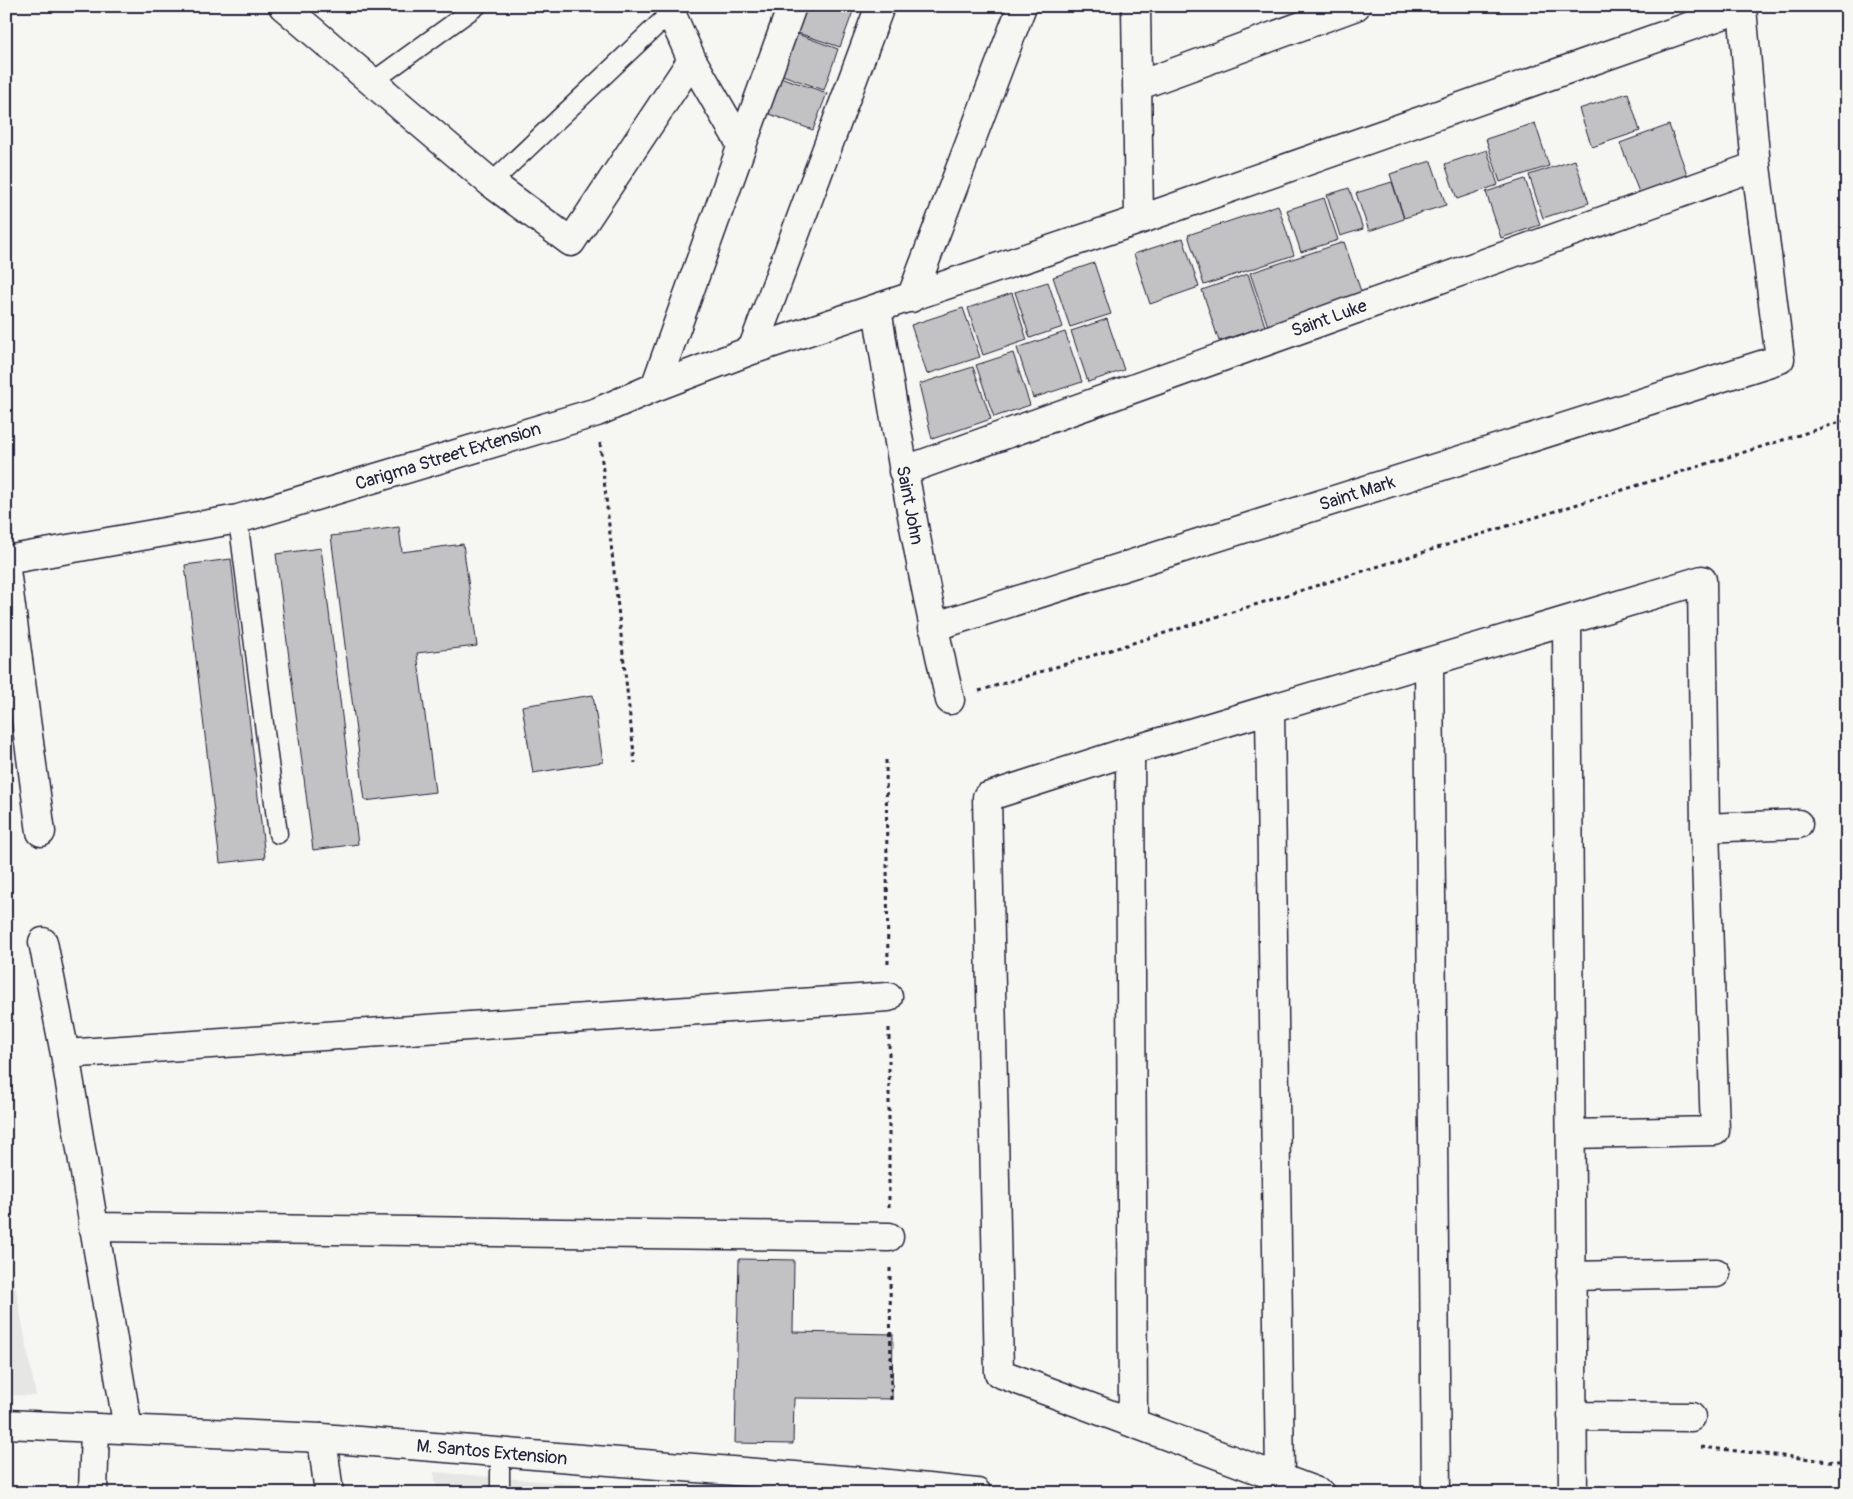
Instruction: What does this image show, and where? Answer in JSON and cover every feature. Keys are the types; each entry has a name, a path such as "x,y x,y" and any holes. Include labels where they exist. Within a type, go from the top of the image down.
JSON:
{"street":[{"path":"283,6 491,183 571,242 692,60"},
{"path":"655,387 792,6"},
{"path":"752,350 880,6"},
{"path":"911,298 1022,6"},
{"path":"1136,6 1139,220"},
{"path":"1137,86 1356,6"},
{"name":"Carigma Street Extension","path":"6,560 238,518 597,412 655,387 752,350 1139,220 1742,8 1756,166"},
{"path":"669,10 692,60 742,146"},
{"name":"Saint Mark","path":"933,627 1780,359 1756,166"},
{"name":"Saint Luke","path":"903,471 1756,166"},
{"name":"Saint John","path":"877,309 903,471 933,627 950,700"},
{"path":"6,570 42,832"},
{"path":"1320,1493 1280,1488 1132,1423 999,1373 987,797 1130,751 1702,580 1705,828 1715,1131 1572,1134"},
{"path":"1568,621 1573,1493"},
{"path":"1429,662 1436,1493"},
{"path":"1270,710 1280,1488"},
{"path":"1130,751 1132,1423"},
{"path":"1705,828 1798,824"},
{"path":"43,942 65,1054 92,1227 128,1429"},
{"path":"65,1054 888,997"},
{"path":"92,1227 889,1237"},
{"path":"1571,1276 1716,1273"},
{"path":"1572,1416 1691,1417"},
{"name":"M. Santos Extension","path":"6,1424 322,1438 869,1487 977,1493"},
{"path":"93,1493 95,1428"},
{"path":"322,1438 329,1493"}],"lane":[{"path":"372,82 478,6"},
{"path":"491,183 669,10"},
{"path":"238,518 278,834"},
{"path":"500,1453 500,1493"}],"path":[{"path":"597,412 636,764"},
{"path":"950,700 1847,420"},
{"path":"886,760 891,1400"},
{"path":"1699,1447 1847,1463"}],"shaded area":[{"path":"6,1237 36,1396 6,1395"},
{"path":"434,1472 679,1493 437,1493"}],"building":[{"path":"801,6 855,6 840,47 792,31"},
{"path":"789,31 838,49 824,90 774,72"},
{"path":"777,76 827,93 813,130 764,112"},
{"path":"1628,93 1640,131 1592,147 1579,109"},
{"path":"1535,123 1549,166 1500,182 1486,139"},
{"path":"1669,125 1690,182 1642,200 1620,143"},
{"path":"1487,150 1498,185 1457,199 1445,164"},
{"path":"1575,160 1589,203 1543,218 1529,175"},
{"path":"1431,161 1446,205 1404,218 1390,174"},
{"path":"1525,179 1540,225 1501,238 1486,192"},
{"path":"1392,182 1404,219 1369,231 1356,193"},
{"path":"1349,188 1363,229 1340,236 1327,195"},
{"path":"1324,198 1338,240 1301,252 1287,210"},
{"path":"1278,205 1294,255 1204,285 1188,235"},
{"path":"1183,238 1199,287 1150,304 1134,254"},
{"path":"1344,242 1365,303 1271,335 1250,273"},
{"path":"1094,263 1111,314 1070,327 1053,277"},
{"path":"1248,274 1265,326 1219,341 1202,290"},
{"path":"1048,282 1063,327 1030,338 1015,292"},
{"path":"1012,293 1027,340 983,355 968,308"},
{"path":"963,308 980,357 927,374 911,325"},
{"path":"1107,319 1124,370 1088,382 1071,331"},
{"path":"1065,332 1082,382 1033,398 1017,348"},
{"path":"1013,353 1030,405 994,417 976,365"},
{"path":"973,367 991,419 932,439 919,384"},
{"path":"399,527 402,552 463,544 477,646 417,653 435,792 365,801 331,536"},
{"path":"321,548 358,844 313,850 276,554"},
{"path":"231,559 265,858 220,863 185,565"},
{"path":"593,695 603,762 533,773 522,706"},
{"path":"739,1259 794,1260 793,1332 893,1334 892,1399 794,1398 793,1444 735,1443"}]}
